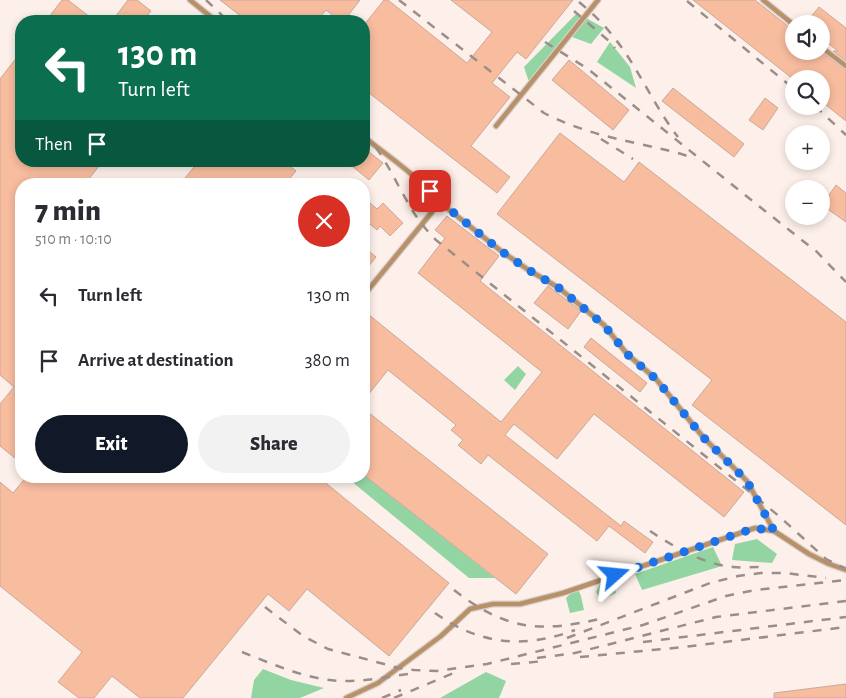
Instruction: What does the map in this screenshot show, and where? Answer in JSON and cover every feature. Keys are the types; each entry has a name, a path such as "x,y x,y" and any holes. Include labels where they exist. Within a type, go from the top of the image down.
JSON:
{"lane":[{"path":"190,0 209,15"},
{"path":"762,0 785,18"},
{"path":"496,126 599,1"},
{"path":"830,54 846,66"},
{"path":"370,142 501,251 559,288 604,325 627,354 656,379 703,437 747,481 774,531"},
{"path":"370,288 432,212 438,200"},
{"path":"346,698 378,683 441,636 470,609 493,604 520,604 562,593 755,528 774,531 809,554 846,570"}],"green space":[{"path":"577,13 604,28 591,44 572,37 530,85 524,67"},
{"path":"610,42 630,67 636,88 597,62"},
{"path":"518,366 526,374 515,390 504,380"},
{"path":"370,480 495,578 469,578 354,483 370,483"},
{"path":"757,539 777,554 772,563 732,560 735,544"},
{"path":"713,547 722,566 642,590 635,574"},
{"path":"603,578 613,580 616,593 601,600 596,592"},
{"path":"577,587 584,610 570,613 566,598"},
{"path":"263,669 291,680 324,688 300,698 251,698 254,680"},
{"path":"486,672 506,681 499,698 440,698"}],"building":[{"path":"62,0 68,0 87,15 51,15"},
{"path":"128,0 137,0 151,11 148,15 117,15"},
{"path":"220,0 360,0 349,15 332,15 326,10 322,15 239,15"},
{"path":"384,0 388,0 467,63 492,32 451,0 573,0 526,59 517,52 492,83 510,97 471,146 510,177 497,193 370,94 370,18"},
{"path":"693,0 755,0 785,24 785,60 830,60 830,58 846,70 846,121 830,108 830,70 785,70 785,73"},
{"path":"819,7 829,15 812,15"},
{"path":"830,16 846,28 846,61 833,51 838,51 830,45"},
{"path":"15,60 15,167 98,167 90,178 15,178 15,458 0,446 0,404 14,387 0,375 0,79"},
{"path":"569,60 629,110 613,130 552,80"},
{"path":"673,88 744,144 734,157 662,101"},
{"path":"765,98 778,108 763,130 749,120"},
{"path":"560,133 624,182 639,162 846,322 846,525 692,405 712,380 497,214"},
{"path":"370,153 383,163 370,179 353,167 370,167"},
{"path":"194,167 291,167 296,171 290,178 185,178"},
{"path":"836,185 846,193 846,222 830,211 830,194"},
{"path":"370,203 377,209 383,203 403,223 390,236 380,226 377,230 370,224"},
{"path":"447,216 499,256 480,281 744,492 724,517 594,414 557,459 514,424 505,435 621,526 624,521 653,542 645,553 609,526 597,541 488,455 481,464 458,445 463,440 451,430 456,425 388,370 370,392 370,316 501,422 542,372 418,273 445,238 435,230"},
{"path":"370,252 376,257 370,264"},
{"path":"548,286 581,311 568,329 534,303"},
{"path":"591,338 647,383 640,392 584,347"},
{"path":"370,414 548,554 516,594 370,480"},
{"path":"0,482 13,493 21,483 326,483 449,583 389,656 307,589 289,611 268,594 183,698 140,698 112,676 94,698 79,698 58,682 82,652 0,586"},
{"path":"846,684 846,698 774,698 774,693"}],"railway":[{"path":"206,0 222,15"},
{"path":"399,0 544,113 588,131 695,159"},
{"path":"687,1 785,82"},
{"path":"579,2 600,21 621,47 678,137"},
{"path":"574,11 615,48"},
{"path":"545,42 588,69 817,252 846,282"},
{"path":"825,115 846,135"},
{"path":"601,139 633,159"},
{"path":"370,141 378,150 416,215 436,240 745,488 826,559 846,569"},
{"path":"650,531 679,549 700,559 733,567 765,567"},
{"path":"567,638 710,583 738,576 761,573 785,573 826,578"},
{"path":"265,607 303,636 328,649 399,668 437,671 487,664 643,625 726,596 755,590 846,580"},
{"path":"454,590 491,614 525,625 542,627 561,626 604,618"},
{"path":"537,658 575,653 716,617 846,601"},
{"path":"435,613 469,632 503,641 538,640 575,630"},
{"path":"643,642 846,617"},
{"path":"580,657 684,647 846,627"},
{"path":"242,652 293,671 333,680 363,680 415,673"},
{"path":"511,664 545,661"},
{"path":"394,698 456,672"},
{"path":"382,698 401,690"}],"route":[{"path":"430,191 438,200 501,251 559,288 604,325 627,354 656,379 703,437 747,481 774,531 755,528 615,575"}]}
